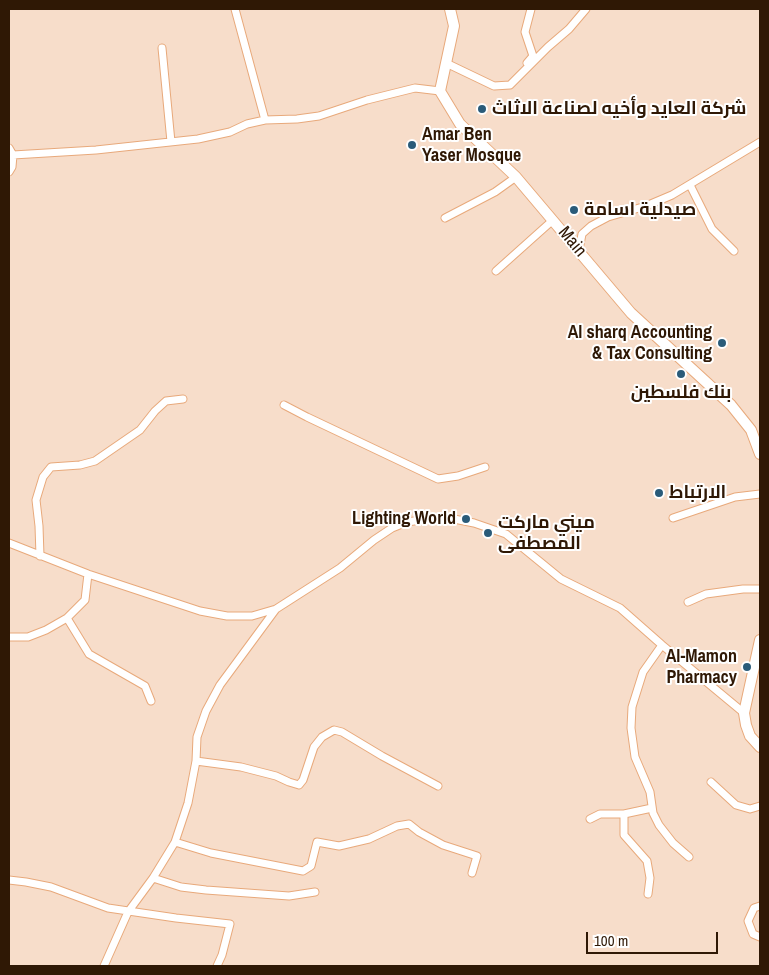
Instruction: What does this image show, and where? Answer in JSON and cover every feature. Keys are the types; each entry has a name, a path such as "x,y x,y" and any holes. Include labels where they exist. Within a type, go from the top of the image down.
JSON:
{"main road":[{"path":"440,91 454,26 450,9"},
{"name":"Main","path":"440,91 460,124 516,177 631,313 731,404 751,430 760,454"},
{"path":"760,640 744,713 750,736 760,747"}],"street":[{"path":"235,9 264,120"},
{"path":"510,86 533,56 525,32 531,9"},
{"path":"446,63 494,86 510,86 548,47 570,30 586,9"},
{"path":"162,48 171,142"},
{"path":"9,172 12,168 11,151 96,150 214,136 264,120 297,120 318,116 361,102 415,88 440,91"},
{"path":"579,250 582,234 601,220 659,201 690,185 760,142"},
{"path":"445,218 495,192 516,177"},
{"path":"690,185 712,229 734,251"},
{"path":"496,271 553,220"},
{"path":"40,556 36,500 43,477 51,467 95,461 140,430 155,411 166,401 183,399"},
{"path":"284,405 307,418 438,478 458,476 485,467"},
{"path":"673,518 735,497 760,494"},
{"path":"9,542 88,574 200,611 252,616 276,609 340,568 392,528 414,521 454,520 474,523 506,534 561,579 620,608 744,713"},
{"path":"9,637 28,637 46,630 67,618 85,600 88,574"},
{"path":"688,602 706,594 743,589 760,589"},
{"path":"104,966 128,912 153,878 175,842 188,804 196,761 197,737 206,711 220,685 276,609"},
{"path":"67,618 89,654 145,686 151,701"},
{"path":"662,645 643,672 632,707 631,728 635,757 650,792 652,808 658,825 673,843 689,857"},
{"path":"196,761 241,767 276,776 299,785 303,780 314,747 322,737 334,730 342,732 438,786"},
{"path":"711,782 736,805 750,809 760,806"},
{"path":"590,819 600,814 624,814 652,808"},
{"path":"624,814 624,835 647,861 650,878 648,894"},
{"path":"175,842 211,853 303,871 311,866 317,842 339,846 369,839 397,826 410,824 418,832 443,845 477,856 472,873"},
{"path":"153,878 181,888 289,896 315,892"},
{"path":"9,880 38,884 63,891 95,904 128,912 230,924 222,956 217,966"},
{"path":"760,906 754,908 748,921 753,934 760,937"}],"place":[{"name":"شركة العايد وأخيه لصناعة الاثاث","path":"482,109"},
{"name":"Amar Ben Yaser Mosque","path":"412,145"},
{"name":"صيدلية اسامة","path":"574,210"},
{"name":"Al sharq Accounting & Tax Consulting","path":"722,343"},
{"name":"بنك فلسطين","path":"681,374"},
{"name":"الارتباط","path":"659,493"},
{"name":"Lighting World","path":"466,519"},
{"name":"ميني ماركت المصطفى","path":"488,533"},
{"name":"Al-Mamon Pharmacy","path":"747,667"}]}
